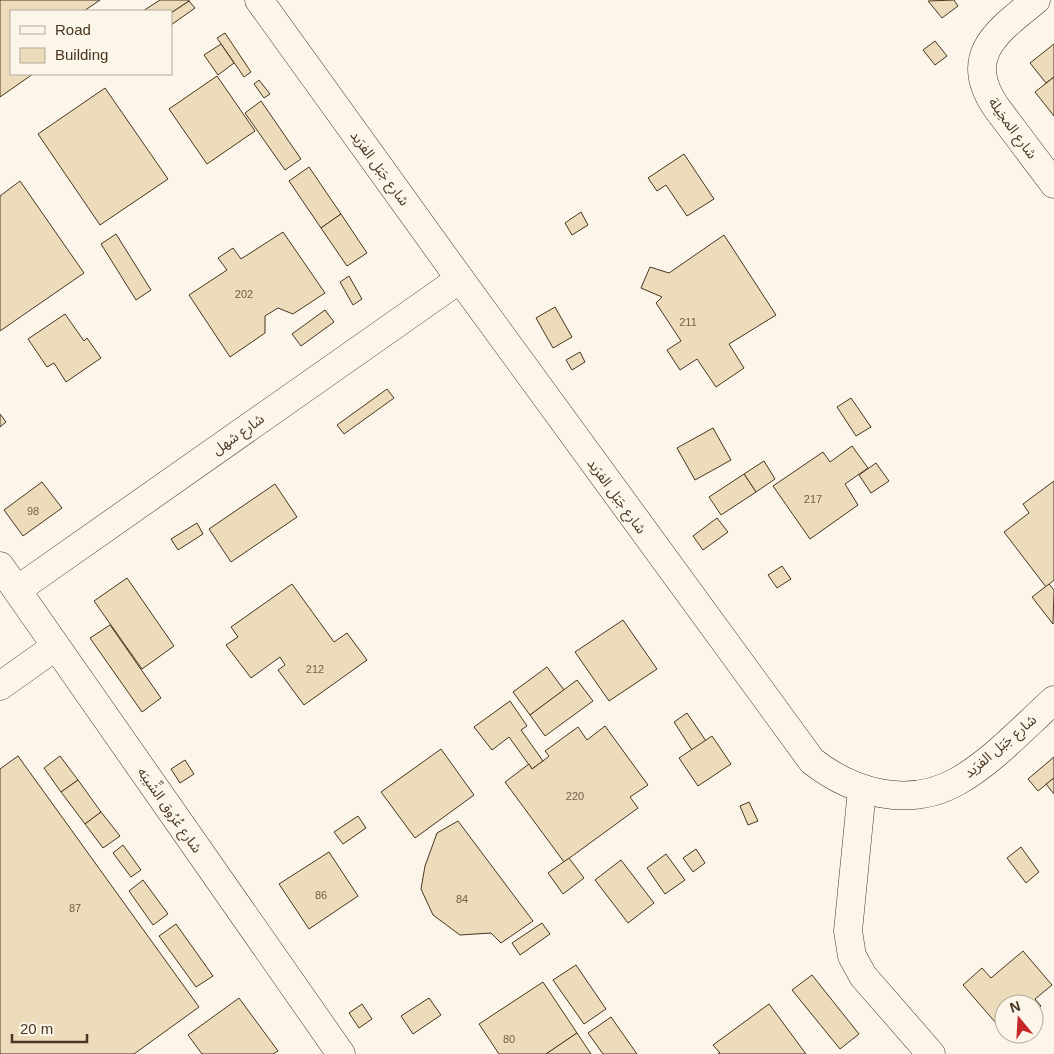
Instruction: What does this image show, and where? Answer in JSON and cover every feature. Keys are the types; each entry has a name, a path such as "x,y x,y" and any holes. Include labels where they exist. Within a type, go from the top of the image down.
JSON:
{"street":[{"name":"شارع جَبَل الفرَيد","path":"260,0 460,279 812,761 832,776 862,790 890,795 927,792 957,782 988,759 1054,700"},
{"name":"شارع المخِيلة","path":"1036,0 992,37 983,58 982,80 988,94 1054,184"},
{"name":"شارع شهل","path":"17,590 460,279"},
{"name":"شارع عُرُوق الشِّيبَه","path":"0,566 341,1054"},
{"path":"0,686 55,647"},
{"path":"862,790 848,932 852,956 863,976 931,1054"}],"building":[{"path":"0,0 100,0 85,10 10,10 10,75 32,75 0,97"},
{"path":"160,0 189,0 172,12 172,10 145,10"},
{"path":"954,0 958,6 942,18 928,1"},
{"path":"189,1 195,8 172,24 172,12"},
{"path":"225,33 251,72 244,77 217,38"},
{"path":"935,41 947,56 935,65 923,50"},
{"path":"221,44 234,63 218,75 204,55"},
{"path":"1054,44 1054,77 1046,83 1030,63"},
{"path":"217,76 255,131 207,164 169,109"},
{"path":"1054,77 1054,116 1035,92"},
{"path":"259,80 270,94 264,98 254,84"},
{"path":"105,88 168,179 100,225 38,134"},
{"path":"261,101 301,159 285,170 245,113"},
{"path":"684,154 714,199 687,216 666,185 657,191 648,178"},
{"path":"309,167 341,214 321,228 289,181"},
{"path":"20,181 84,273 0,331 0,196"},
{"path":"581,212 588,225 572,235 565,223"},
{"path":"341,214 367,253 347,266 321,228"},
{"path":"283,232 325,293 293,314 278,308 265,316 265,333 230,357 189,295 227,270 218,258 233,248 241,259"},
{"path":"116,234 151,290 136,300 101,244"},
{"path":"724,235 776,315 729,344 744,368 716,387 697,359 680,370 667,350 681,341 656,303 662,297 641,288 650,267 669,273"},
{"path":"349,276 362,299 353,305 340,282"},
{"path":"555,307 572,337 553,348 536,318"},
{"path":"325,310 334,322 301,346 292,334"},
{"path":"65,314 84,341 87,338 101,358 66,382 54,363 47,367 28,339"},
{"path":"580,352 585,362 572,370 566,360"},
{"path":"387,389 394,398 344,434 337,425"},
{"path":"851,398 871,427 856,436 837,407"},
{"path":"0,414 6,422 0,427"},
{"path":"713,428 731,460 695,480 677,448"},
{"path":"852,446 868,468 845,484 858,505 810,539 773,486 823,452 830,462"},
{"path":"764,461 775,479 756,492 744,474"},
{"path":"876,463 889,481 871,493 859,475"},
{"path":"744,474 756,492 721,515 709,497"},
{"path":"1054,481 1054,580 1046,587 1004,532 1029,513 1023,504"},
{"path":"42,482 62,508 23,536 4,510"},
{"path":"275,484 297,517 231,562 209,529"},
{"path":"717,518 728,532 703,550 693,536"},
{"path":"197,523 203,534 178,550 171,539"},
{"path":"782,566 791,579 777,588 768,575"},
{"path":"127,578 174,646 142,669 94,601"},
{"path":"292,584 334,642 347,633 367,660 304,705 278,670 285,665 280,657 251,678 226,645 238,637 231,627"},
{"path":"1049,584 1054,590 1053,624 1032,597"},
{"path":"623,620 657,669 609,701 575,652"},
{"path":"110,625 161,698 142,712 90,638"},
{"path":"547,667 564,690 530,715 513,692"},
{"path":"577,680 593,701 545,736 530,715"},
{"path":"510,701 527,726 521,730 543,761 532,769 509,737 492,750 474,727"},
{"path":"687,713 706,741 692,750 674,722"},
{"path":"605,726 648,785 630,797 638,808 564,862 505,782 529,764 532,769 543,761 549,756 545,751 578,727 587,740"},
{"path":"712,736 731,764 698,786 679,758"},
{"path":"441,749 474,795 415,838 381,792"},
{"path":"18,756 199,1007 134,1054 0,1054 0,769"},
{"path":"60,756 78,780 61,792 44,768"},
{"path":"1054,757 1054,778 1038,791 1028,779"},
{"path":"185,760 194,774 180,783 171,769"},
{"path":"1054,778 1054,794 1046,784"},
{"path":"78,780 101,812 85,824 61,792"},
{"path":"749,802 758,821 748,825 740,806"},
{"path":"101,812 120,836 103,848 85,824"},
{"path":"358,816 366,828 343,844 334,832"},
{"path":"458,821 533,921 501,943 491,933 460,935 433,915 421,889 425,866 437,833"},
{"path":"123,845 141,870 131,877 113,853"},
{"path":"1021,847 1039,872 1026,883 1007,858"},
{"path":"696,849 705,863 693,872 683,858"},
{"path":"329,852 358,896 309,929 279,884"},
{"path":"666,854 685,880 665,894 647,868"},
{"path":"569,858 584,878 563,894 548,873"},
{"path":"621,860 654,903 628,923 595,880"},
{"path":"143,880 168,914 153,925 129,891"},
{"path":"542,923 550,934 520,955 512,943"},
{"path":"176,924 213,976 196,987 159,936"},
{"path":"1023,951 1052,985 1041,994 994,994 994,1021 963,985 982,968 991,978"},
{"path":"576,965 606,1009 584,1024 553,980"},
{"path":"812,975 859,1034 840,1049 792,990"},
{"path":"543,982 577,1033 546,1054 499,1054 479,1024"},
{"path":"239,998 278,1051 273,1054 202,1054 188,1035"},
{"path":"429,998 441,1015 413,1034 401,1016"},
{"path":"362,1004 372,1019 359,1028 349,1013"},
{"path":"769,1004 806,1054 718,1054 720,1053 713,1045"},
{"path":"611,1017 637,1054 603,1054 588,1033"},
{"path":"577,1033 591,1054 546,1054"}]}
